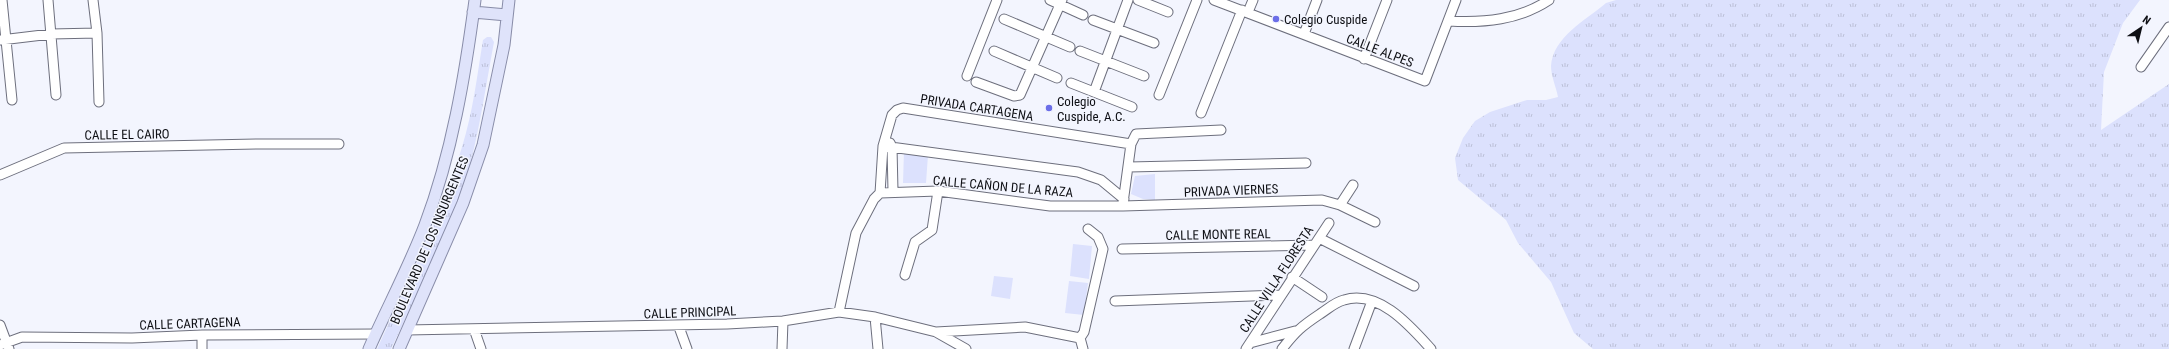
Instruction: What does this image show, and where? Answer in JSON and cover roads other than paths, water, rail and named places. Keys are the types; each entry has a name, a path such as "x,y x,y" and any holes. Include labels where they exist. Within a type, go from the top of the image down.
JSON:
{"main road":[{"name":"BOULEVARD DE LOS INSURGENTES","path":"369,349 425,225 440,177 457,113 475,0"},
{"name":"BOULEVARD DE LOS INSURGENTES","path":"399,349 463,203 483,145 494,99 509,0"},
{"path":"473,12 507,16"}],"street":[{"path":"2,0 3,39 12,100"},
{"path":"48,0 56,95"},
{"path":"93,0 97,33 99,102"},
{"path":"967,76 997,0"},
{"path":"1050,0 1061,2 1083,15"},
{"path":"1094,92 1128,0"},
{"path":"1138,0 1168,12"},
{"path":"1159,95 1197,0"},
{"name":"CALLE ALPES","path":"1214,0 1304,34 1364,59 1425,81 1449,21"},
{"path":"1201,113 1245,11 1253,0"},
{"path":"1304,34 1317,0"},
{"path":"1364,59 1387,0"},
{"path":"1456,0 1449,21 1483,23 1516,16 1549,0"},
{"path":"976,82 1014,96 1020,95 1061,2"},
{"path":"1004,19 1070,47"},
{"path":"1093,20 1154,43"},
{"path":"2141,67 2169,27"},
{"path":"3,39 51,34 97,33"},
{"path":"994,51 1057,78"},
{"path":"1080,51 1144,76"},
{"path":"1071,83 1132,107"},
{"name":"PRIVADA CARTAGENA","path":"893,191 887,137 892,115 897,110 903,108 1131,144"},
{"path":"1123,203 1131,144 1136,134 1221,130"},
{"name":"CALLE EL CAIRO","path":"0,175 64,148 339,144"},
{"path":"839,312 856,233 880,192 887,147 1078,172 1101,180 1123,203"},
{"path":"1129,167 1306,163"},
{"path":"1340,205 1353,185"},
{"path":"905,274 915,242 932,230 938,191"},
{"name":"CALLE CAÑON DE LA RAZA","path":"880,192 938,191 1050,206 1123,203"},
{"name":"PRIVADA VIERNES","path":"1123,203 1322,200 1340,205 1375,222"},
{"name":"CALLE VILLA FLORESTA","path":"1248,346 1280,295 1329,223"},
{"path":"1083,349 1080,338 1084,332 1103,249 1098,237 1088,229"},
{"path":"1316,241 1414,286"},
{"name":"CALLE MONTE REAL","path":"1122,249 1316,241"},
{"path":"1292,277 1322,297"},
{"path":"1115,301 1280,295"},
{"path":"1248,346 1295,331 1337,303 1345,299 1358,298 1372,301 1404,321 1431,349"},
{"path":"1354,349 1372,301"},
{"name":"CALLE PRINCIPAL","path":"407,330 679,326 783,321 839,312 875,317 936,332 966,349"},
{"path":"875,317 878,349"},
{"path":"782,349 783,321"},
{"path":"0,325 5,346"},
{"path":"679,326 687,349"},
{"path":"936,332 1025,327 1080,338"},
{"path":"474,329 481,349"},
{"path":"1282,349 1295,331"},
{"name":"CALLE CARTAGENA","path":"5,346 22,337 132,338 202,335 376,334"},
{"path":"202,335 202,349"}],"place":[{"name":"Colegio Cuspide","path":"1276,19"},
{"name":"Colegio Cuspide, A.C.","path":"1049,108"}]}
